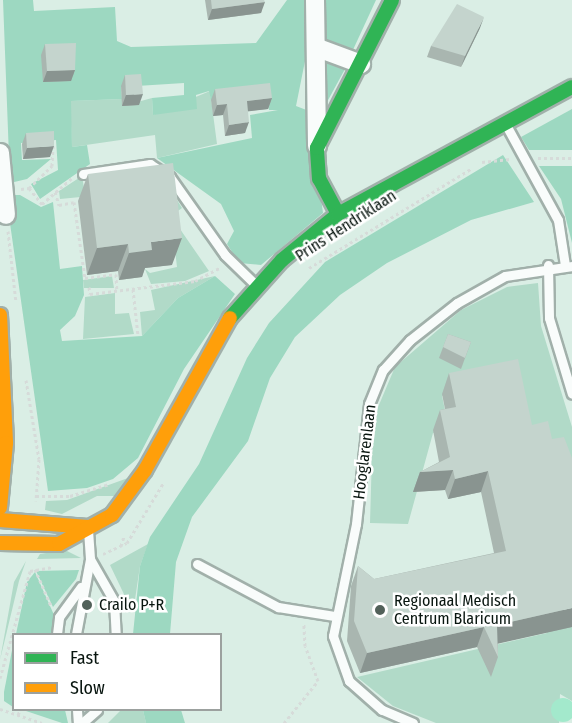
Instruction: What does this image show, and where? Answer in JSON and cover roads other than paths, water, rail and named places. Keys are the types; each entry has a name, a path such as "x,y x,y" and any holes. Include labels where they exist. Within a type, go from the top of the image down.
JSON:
{"main road":[{"path":"338,214 319,179 317,148 392,0"},
{"name":"Prins Hendriklaan","path":"0,543 58,544 112,515 132,491 191,379 256,285 338,214 506,125 572,87"},
{"path":"0,315 6,443 0,508"},
{"path":"0,520 88,528"}],"street":[{"path":"315,0 318,48 317,148"},
{"path":"318,48 361,64"},
{"path":"0,153 6,215"}],"lane":[{"path":"506,125 513,143 558,220 568,265 548,266 549,318 572,394"},
{"path":"83,174 150,164 170,177 229,260 256,285"},
{"path":"117,169 119,180"},
{"name":"Hooglarenlaan","path":"413,723 382,710 349,681 333,636 334,616 357,524 369,404 383,370 410,340 457,303 505,276 548,266"},
{"path":"75,633 81,587 90,559 88,528"},
{"path":"90,559 114,601 116,633"},
{"path":"197,564 235,588 278,607 334,616"},
{"path":"57,633 59,617 81,587"},
{"path":"80,723 96,711"}],"place":[{"name":"Crailo P+R","path":"87,605"},
{"name":"Regionaal Medisch Centrum Blaricum","path":"380,610"}]}
